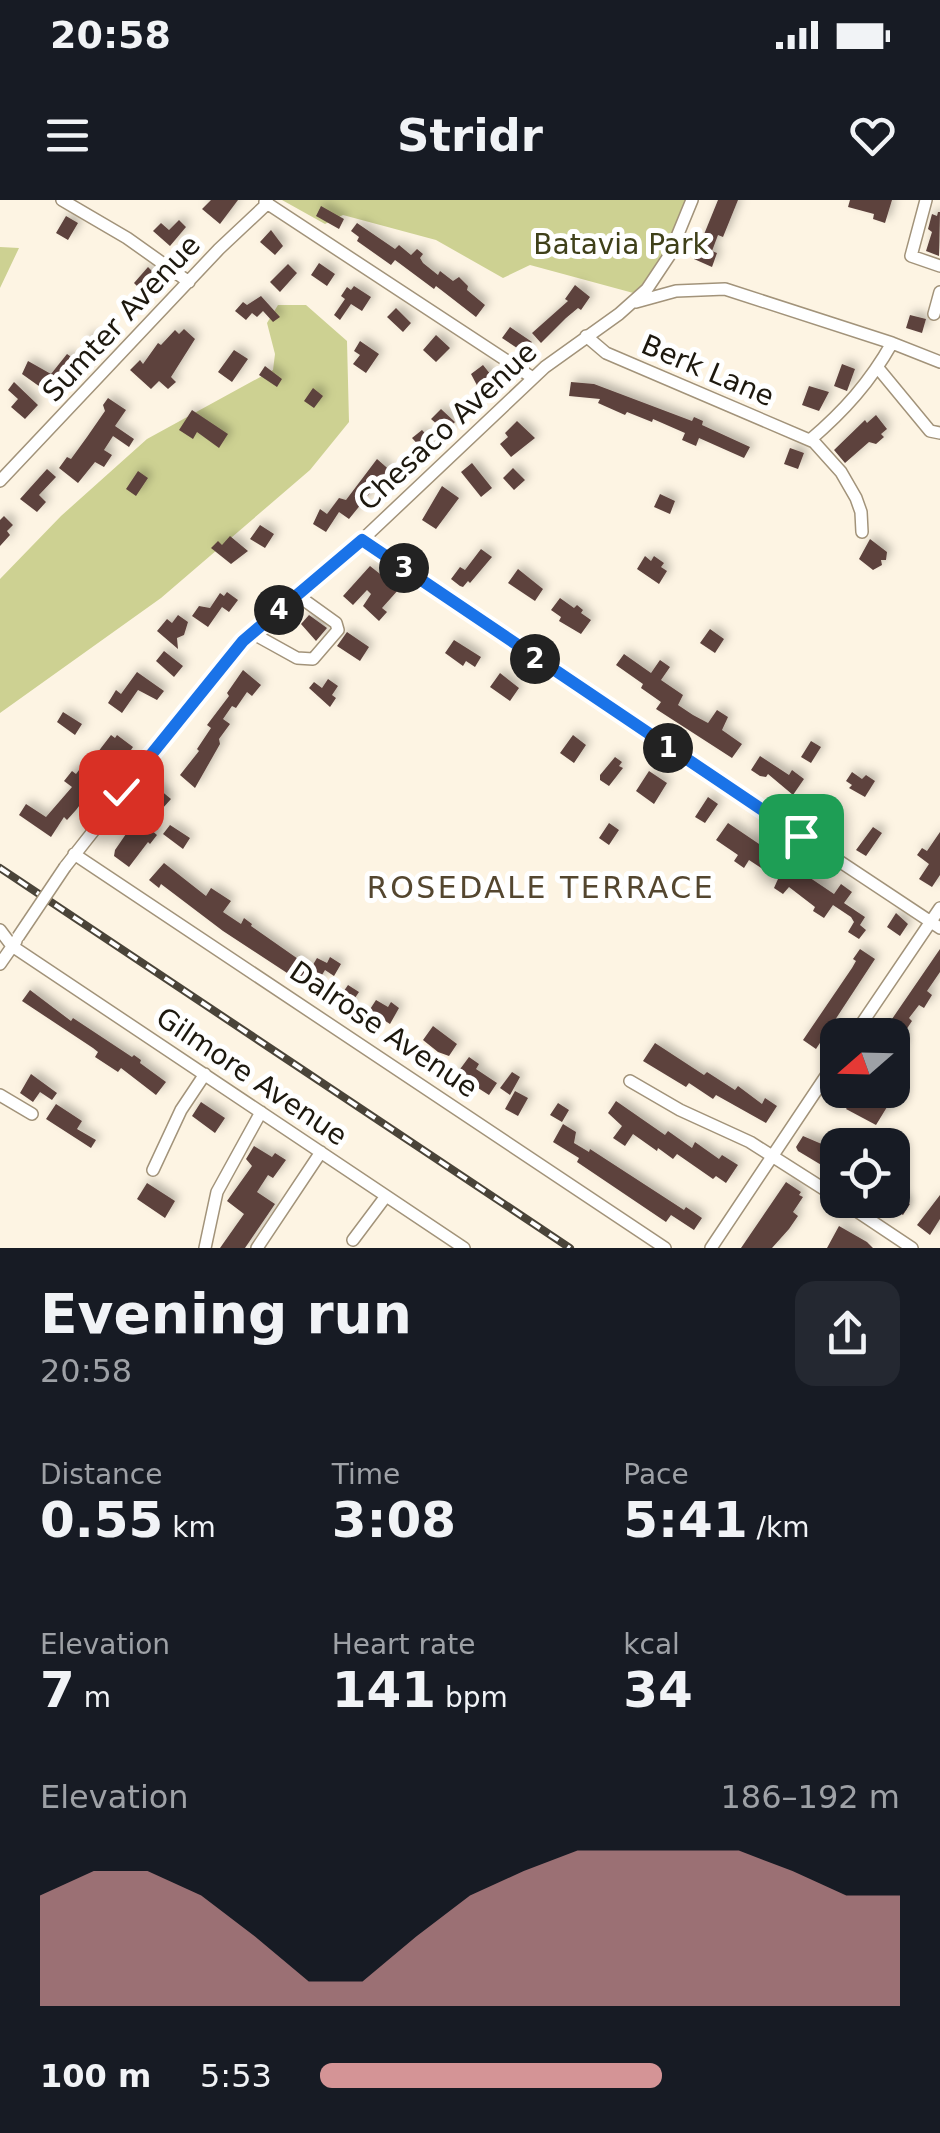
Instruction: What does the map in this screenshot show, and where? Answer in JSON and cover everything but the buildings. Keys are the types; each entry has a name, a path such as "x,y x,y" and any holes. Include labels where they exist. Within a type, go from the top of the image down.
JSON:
{"street":[{"path":"62,200 126,238 188,282"},
{"name":"Chesaco Avenue","path":"0,964 65,866 213,675 252,633 362,540 533,378 632,304 663,268 692,200"},
{"path":"926,200 911,256 940,266"},
{"name":"Sumter Avenue","path":"0,481 265,202 533,378"},
{"path":"632,304 676,291 725,289 940,362"},
{"path":"934,314 940,292"},
{"name":"Berk Lane","path":"586,336 621,360 812,441"},
{"path":"862,532 856,498 841,472 812,441 844,411 892,343"},
{"path":"878,368 930,431 940,433"},
{"path":"362,540 935,925"},
{"path":"252,633 298,658 313,658 338,630 336,624 297,595"},
{"name":"Dalrose Avenue","path":"74,854 665,1248"},
{"path":"867,1018 935,925 940,908"},
{"name":"Gilmore Avenue","path":"0,930 260,1112 464,1248"},
{"path":"153,1170 181,1110 205,1074"},
{"path":"630,1081 772,1155 820,1187"},
{"path":"711,1248 820,1084"},
{"path":"0,1095 32,1114"},
{"path":"205,1248 217,1192 260,1112"},
{"path":"258,1248 321,1152"},
{"path":"353,1240 386,1196"},
{"path":"867,1218 912,1248"}],"green space":[{"name":"Batavia Park","path":"282,200 686,200 666,254 637,294 530,265 503,278 436,240 343,215 325,224"},
{"path":"0,247 19,248 0,288"},
{"path":"278,305 306,305 347,341 349,422 310,470 161,598 0,713 0,579 61,516 147,439 273,370 275,354 267,323"}],"railway":[{"path":"0,868 570,1248"}],"district":[{"name":"ROSEDALE TERRACE","path":"541,888"}],"route":[{"path":"121,792 243,641 362,540 801,836"}]}
